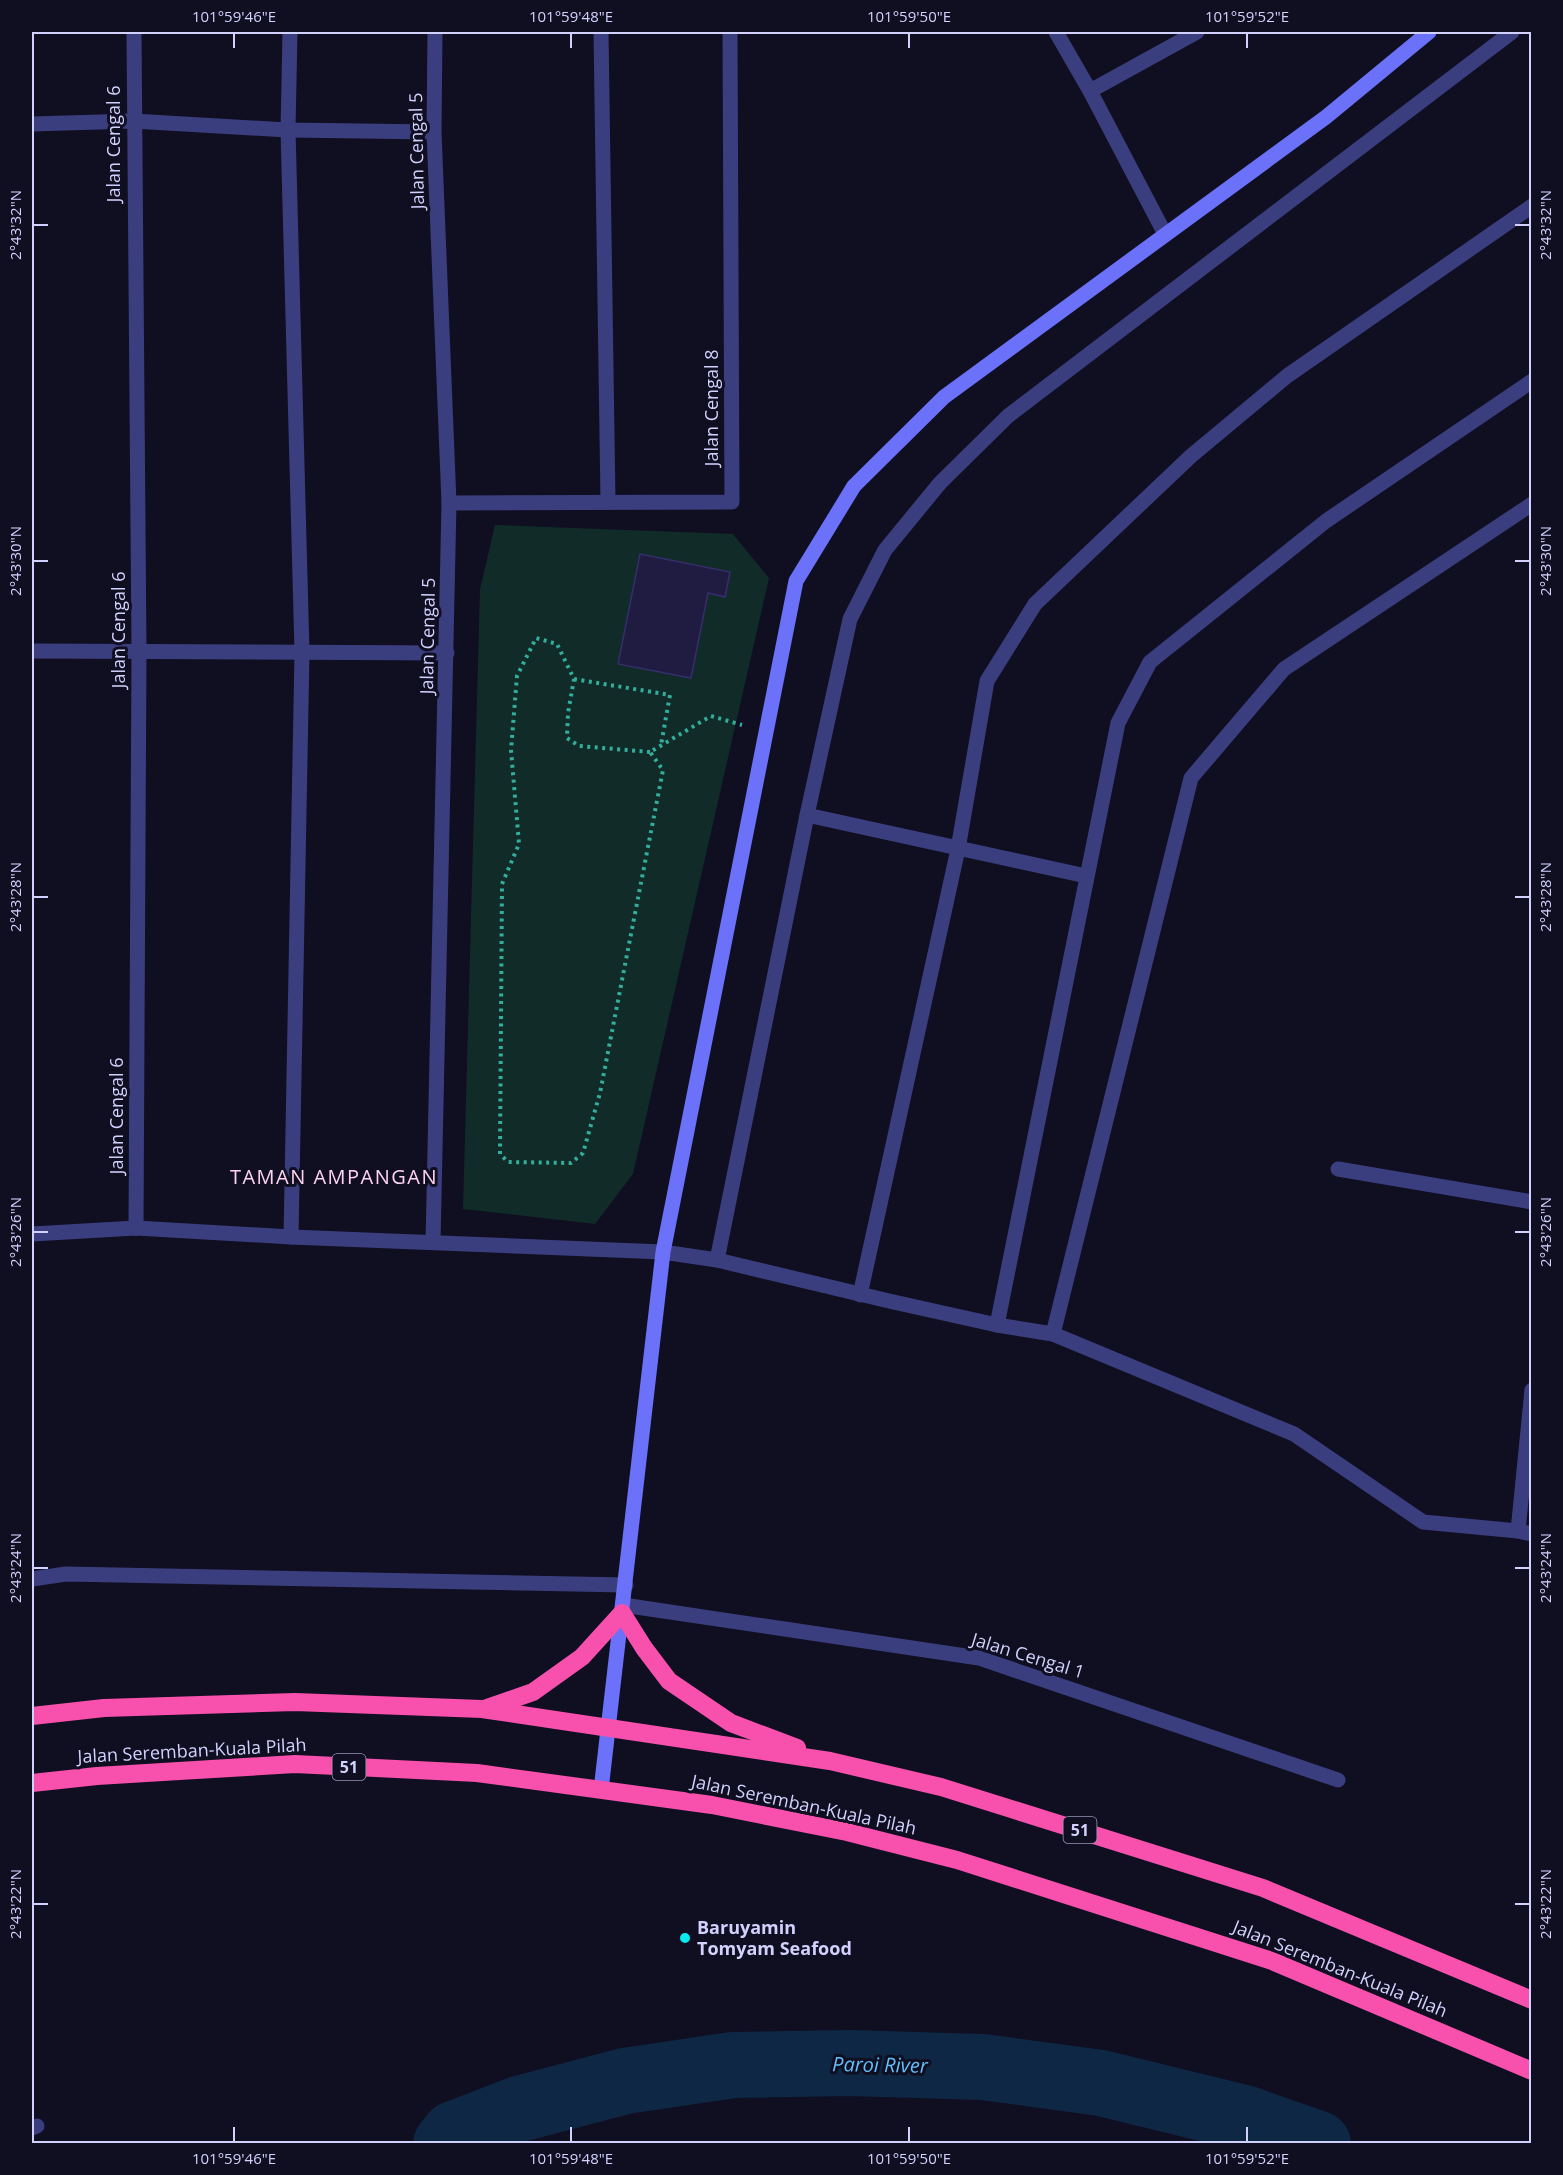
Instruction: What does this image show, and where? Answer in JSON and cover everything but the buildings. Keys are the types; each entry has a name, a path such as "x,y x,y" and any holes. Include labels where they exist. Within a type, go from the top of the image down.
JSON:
{"highway":[{"path":"482,1709 533,1692 582,1657 622,1609 644,1648 669,1681 731,1723 830,1761"},
{"name":"51","path":"32,1716 104,1708 296,1702 482,1709 830,1761 941,1787 1263,1888 1532,2000"},
{"name":"Jalan Seremban-Kuala Pilah","path":"32,1782 295,1764 477,1773 712,1805 847,1832 957,1860 1272,1961 1532,2071"}],"street":[{"name":"Jalan Cengal 6","path":"134,32 139,651 136,1228"},
{"path":"290,32 288,130 302,652 291,1237"},
{"name":"Jalan Cengal 5","path":"434,1242 449,503 434,132 435,32"},
{"path":"601,32 609,502"},
{"name":"Jalan Cengal 8","path":"449,503 732,502 730,32"},
{"path":"1056,32 1090,91 1165,234"},
{"path":"1090,91 1197,32"},
{"path":"601,1790 663,1252 796,581 854,486 944,397 1326,117 1429,32"},
{"path":"717,1260 807,815 850,619 885,550 940,483 1008,416 1512,32"},
{"path":"32,124 133,121 288,130 434,132"},
{"path":"860,1295 958,849 987,681 1035,604 1191,456 1287,376 1532,206"},
{"path":"997,1325 1118,723 1150,662 1326,521 1532,381"},
{"path":"1053,1335 1191,778 1284,669 1532,504"},
{"path":"32,651 447,653"},
{"path":"807,815 1086,876"},
{"path":"1338,1170 1532,1202"},
{"path":"32,1234 136,1228 291,1237 663,1252 717,1260 860,1295 1053,1335 1294,1434 1423,1522 1525,1532 1532,1390"},
{"path":"32,1579 66,1574 626,1585"},
{"name":"Jalan Cengal 1","path":"622,1609 979,1658 1338,1780"}],"path":[{"path":"650,752 663,770 600,1093 583,1153 571,1163 508,1162 500,1154 501,884 519,844 511,750 517,676 536,638 557,644 574,679 568,712 567,738 579,746 650,752 711,716 766,731"},
{"path":"574,679 670,695 661,746"}],"green space":[{"path":"495,525 733,534 769,578 633,1174 595,1224 463,1209 480,589"}],"waterway":[{"name":"Paroi River","path":"446,2144 454,2134 519,2109 625,2081 733,2065 849,2063 983,2067 1101,2083 1244,2118 1318,2144"}],"place":[{"name":"Baruyamin Tomyam Seafood","path":"685,1938"}],"district":[{"name":"TAMAN AMPANGAN","path":"334,1177"}]}
